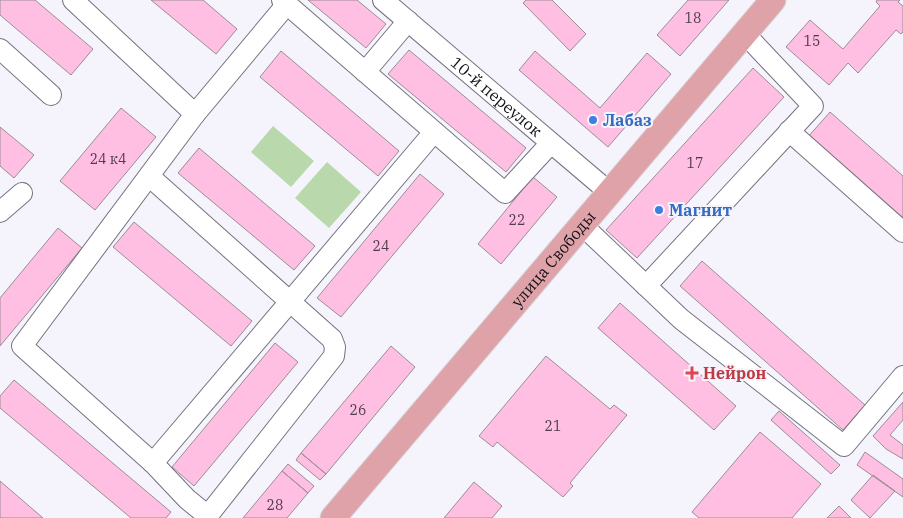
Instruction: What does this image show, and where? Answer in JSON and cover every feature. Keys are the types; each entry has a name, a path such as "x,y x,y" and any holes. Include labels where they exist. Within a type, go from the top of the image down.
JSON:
{"main road":[{"name":"улица Свободы","path":"333,518 773,0"}],"street":[{"path":"73,0 195,114"},
{"name":"10-й переулок","path":"383,0 609,192"},
{"path":"149,176 332,339 335,347 334,356 207,517 187,500 153,463 22,346 195,114 284,2 505,193 551,143"},
{"path":"364,72 408,21"},
{"path":"646,286 813,106 744,34"},
{"path":"0,49 51,95"},
{"path":"153,463 434,132"},
{"path":"789,132 903,232"},
{"path":"0,212 22,193"},
{"path":"582,225 681,319 844,446 903,376"}],"green space":[{"path":"273,126 314,161 291,187 251,152"},
{"path":"327,162 361,192 329,228 295,198"}],"building":[{"path":"0,0 35,0 93,49 71,75 0,15"},
{"path":"151,0 203,0 237,29 216,54"},
{"path":"308,0 357,0 386,24 366,48"},
{"path":"526,0 552,0 586,34 570,51 523,3"},
{"path":"688,0 729,0 680,56 657,35"},
{"path":"877,0 900,0 898,2 903,6 903,32 901,34 896,30 858,73 848,63 829,85 786,47 810,20 843,49 880,6 876,2"},
{"path":"409,50 526,148 506,172 388,74"},
{"path":"281,51 399,151 378,176 260,77"},
{"path":"535,51 600,108 647,53 671,74 608,147 519,70"},
{"path":"753,68 784,97 637,258 606,230"},
{"path":"121,108 156,137 95,210 60,181"},
{"path":"830,112 903,176 903,222 807,138"},
{"path":"0,127 34,155 14,178 0,166"},
{"path":"199,148 315,246 294,270 178,173"},
{"path":"420,174 444,194 341,317 317,298"},
{"path":"533,177 557,197 501,264 478,244"},
{"path":"134,222 252,321 231,346 113,247"},
{"path":"58,228 82,248 0,346 0,298"},
{"path":"702,261 865,405 843,430 680,286"},
{"path":"620,303 736,406 714,430 598,328"},
{"path":"275,343 298,362 194,486 172,467"},
{"path":"391,346 415,367 326,474 301,453"},
{"path":"546,356 610,409 614,405 627,415 570,483 573,486 563,497 497,442 493,447 479,436"},
{"path":"14,380 171,512 166,518 131,518 0,408 0,396"},
{"path":"903,402 903,420 890,435 903,445 903,459 886,449 873,436"},
{"path":"779,411 840,465 831,474 771,420"},
{"path":"760,432 821,484 792,518 699,518 692,512"},
{"path":"865,452 903,479 903,497 857,465"},
{"path":"301,453 326,474 320,480 296,460"},
{"path":"288,464 314,486 308,493 282,471"},
{"path":"282,471 308,493 287,518 243,518"},
{"path":"873,475 895,491 870,518 851,500"},
{"path":"0,481 43,518 0,518"},
{"path":"474,482 502,506 492,518 444,518"},
{"path":"839,506 851,518 827,518"}],"place":[{"name":"Лабаз","path":"593,120"},
{"name":"Магнит","path":"659,210"},
{"name":"Нейрон","path":"692,373"}]}
